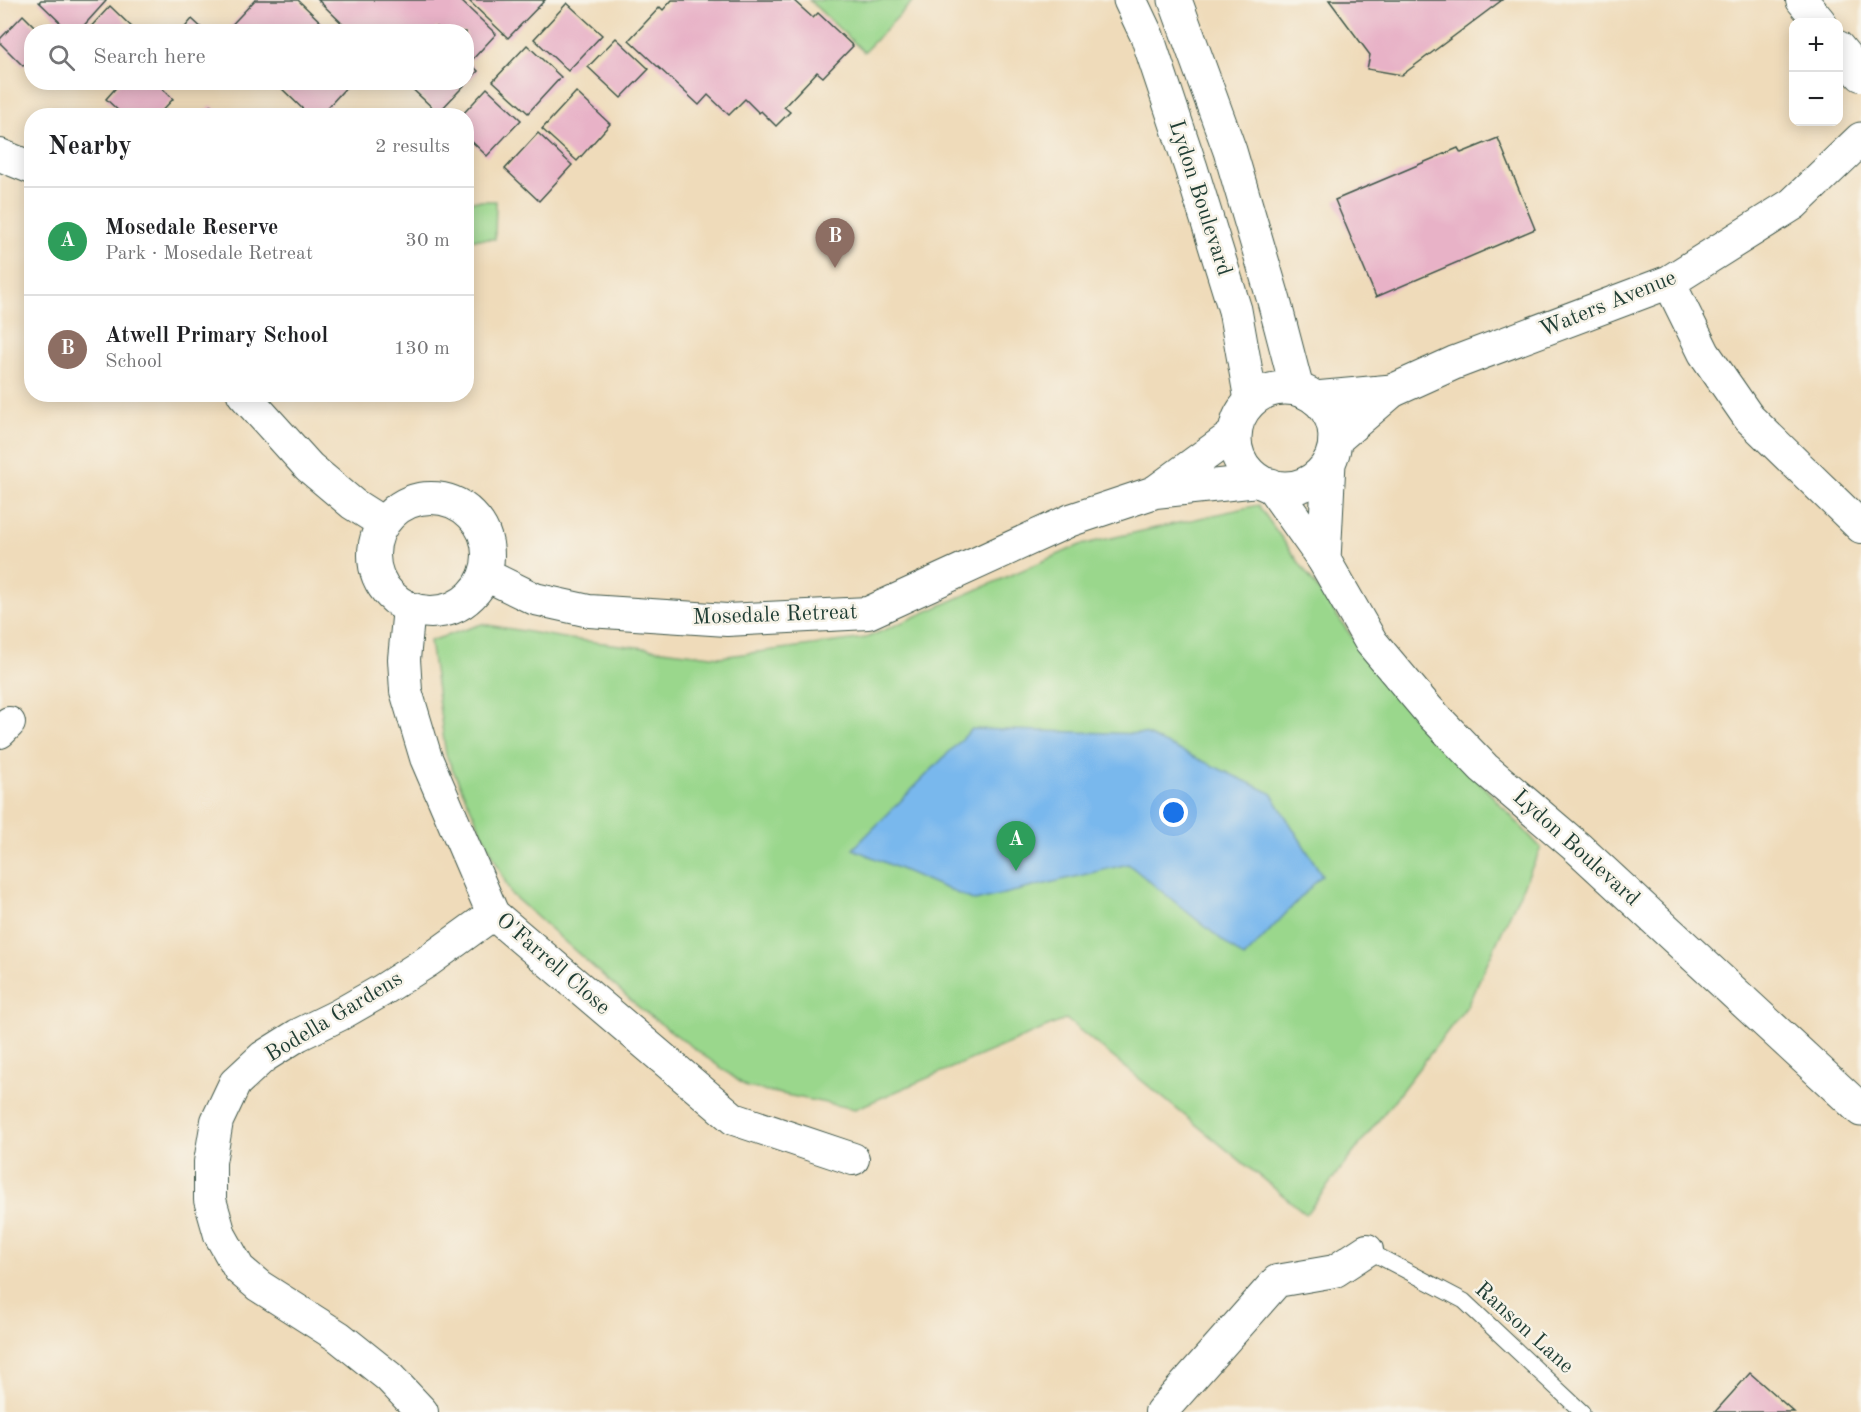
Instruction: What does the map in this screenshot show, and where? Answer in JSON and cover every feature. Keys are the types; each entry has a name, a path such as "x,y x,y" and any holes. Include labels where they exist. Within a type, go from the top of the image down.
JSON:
{"street":[{"name":"Lydon Boulevard","path":"1130,0 1151,47 1235,310 1251,400"},
{"name":"Lydon Boulevard","path":"1175,0 1230,152 1275,301 1306,393 1330,415 1332,451 1324,560"},
{"path":"1802,0 1817,18"},
{"path":"1843,51 1861,75"},
{"name":"Waters Avenue","path":"1332,451 1392,392 1454,363 1669,282 1793,204 1861,139"},
{"path":"0,155 24,165"},
{"path":"1669,282 1704,353 1749,418 1861,527"},
{"path":"1234,434 1239,416 1251,400 1277,388 1306,393"},
{"name":"Waters Avenue","path":"1306,393 1392,392"},
{"path":"250,402 309,467 353,504 382,523"},
{"name":"Lydon Boulevard","path":"1234,434 1240,461 1265,483 1324,560 1371,642 1429,711 1484,768 1578,848 1861,1110"},
{"name":"Mosedale Retreat","path":"1155,492 1234,434"},
{"path":"1265,483 1281,488 1301,485 1317,476 1332,451"},
{"name":"Mosedale Retreat","path":"486,575 535,599 589,611 727,620 868,612 1071,520 1155,492 1265,483"},
{"path":"436,497 460,504 474,515 483,527 489,547 486,575 472,597 453,609 433,613 409,608 386,592 375,568 374,544 382,523 401,506 419,498 436,497"},
{"name":"O'Farrell Close","path":"409,608 404,659 406,691 426,758 493,914 734,1119 853,1159"},
{"name":"Bodella Gardens","path":"422,1412 389,1377 339,1337 260,1286 239,1269 220,1235 210,1200 210,1162 217,1121 235,1083 263,1057 298,1035 381,991 428,961 493,914"},
{"path":"1161,1412 1277,1281 1335,1271 1367,1250"}],"lane":[{"name":"Ranson Lane","path":"1367,1250 1464,1301 1582,1412"}],"green space":[{"path":"809,0 914,0 864,52"},
{"path":"474,201 496,201 495,239 474,239"},
{"path":"1258,505 1380,676 1541,848 1467,1006 1306,1214 1066,1019 855,1109 747,1087 642,1010 511,894 446,755 430,641 482,624 570,639 720,657 866,638 1080,545"}],"water":[{"path":"972,729 1145,734 1271,793 1322,875 1244,958 1128,864 975,901 853,849"}],"building":[{"path":"41,0 106,1 85,24 62,24 39,2"},
{"path":"255,0 298,0 323,24 232,24"},
{"path":"318,0 460,0 496,34 474,58 474,24 343,24"},
{"path":"468,0 545,0 508,38"},
{"path":"672,0 793,0 813,18 818,13 853,46 823,77 817,72 784,107 790,112 776,126 745,99 729,115 708,95 699,105 629,40 660,7 663,10"},
{"path":"1329,0 1502,0 1402,75 1367,69 1370,55"},
{"path":"567,3 602,35 568,71 534,39"},
{"path":"110,6 129,24 93,24"},
{"path":"23,15 32,24 24,24 23,66 0,43 0,39"},
{"path":"192,19 197,24 188,24"},
{"path":"616,38 649,69 621,98 588,67"},
{"path":"527,45 561,77 528,113 493,81"},
{"path":"487,88 521,120 487,156 474,144 474,108 468,108"},
{"path":"114,90 164,90 173,99 165,108 116,108 106,99"},
{"path":"283,90 344,90 327,108 302,108"},
{"path":"414,90 460,90 443,108 433,108"},
{"path":"576,92 610,124 577,161 542,129"},
{"path":"538,133 572,165 539,201 505,169"},
{"path":"1498,138 1535,229 1376,297 1335,200 1458,148 1461,153"},
{"path":"1750,1373 1794,1412 1715,1412"}],"place":[{"name":"Atwell Primary School","path":"835,268"},
{"name":"Mosedale Reserve","path":"1016,871"}]}
